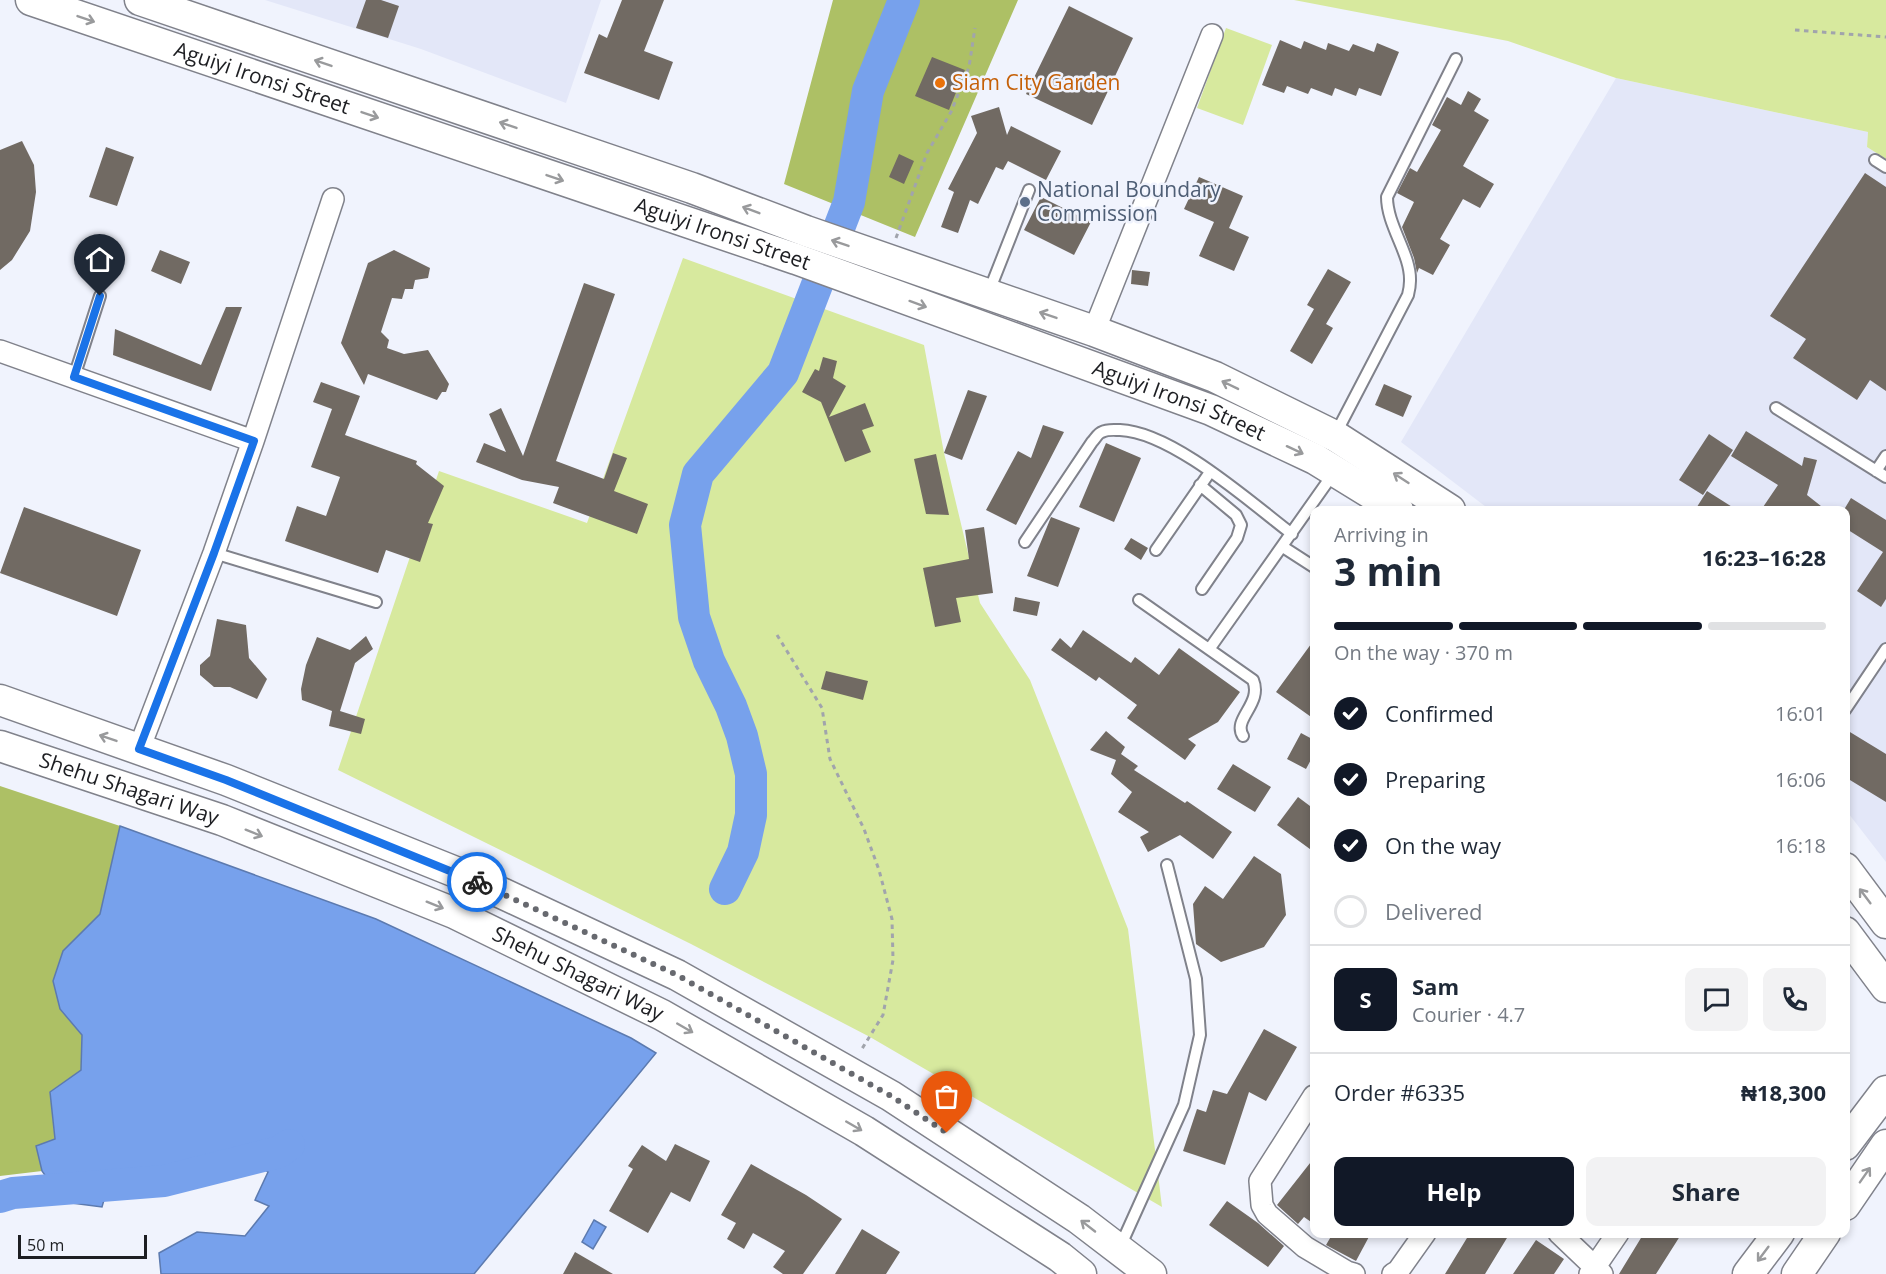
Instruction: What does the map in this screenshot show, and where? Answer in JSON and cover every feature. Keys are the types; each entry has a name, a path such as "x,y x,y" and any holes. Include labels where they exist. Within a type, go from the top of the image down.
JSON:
{"main road":[{"name":"Aguiyi Ironsi Street","path":"31,0 796,260 1211,410 1315,459 1392,506"},
{"name":"Aguiyi Ironsi Street","path":"158,3 692,188 806,231 1094,331 1215,377 1335,436 1444,506"},
{"name":"Shehu Shagari Way","path":"0,700 226,780 463,875 677,975 891,1096 1070,1212 1151,1274"},
{"name":"Shehu Shagari Way","path":"0,746 222,820 454,913 496,933 662,1015 833,1114 1060,1257 1081,1274"},
{"path":"1850,875 1886,923"},
{"path":"1850,939 1884,986"},
{"path":"1850,1138 1883,1093"},
{"path":"1850,1197 1885,1147"},
{"path":"1748,1274 1775,1238"},
{"path":"1797,1274 1822,1238"}],"street":[{"path":"1094,331 1212,35"},
{"path":"139,749 254,441 333,199"},
{"path":"0,351 254,441"},
{"path":"1310,1102 1260,1181 1262,1205 1267,1214 1305,1246 1354,1274"},
{"path":"1393,1274 1398,1271 1421,1238"},
{"path":"1564,1238 1596,1272 1615,1238"}],"lane":[{"path":"1335,436 1408,295 1410,281 1408,266 1387,210 1387,197 1456,59"},
{"path":"1875,160 1886,167"},
{"path":"988,294 1029,190"},
{"path":"74,377 100,296"},
{"path":"1776,408 1886,477"},
{"path":"1025,542 1092,442 1101,432 1111,430 1127,430 1145,434 1167,443 1210,472 1292,534"},
{"path":"1876,471 1886,456"},
{"path":"1311,506 1335,471"},
{"path":"1156,550 1210,472"},
{"path":"1200,485 1236,515 1241,525 1237,538 1202,589"},
{"path":"1210,648 1310,508"},
{"path":"1283,547 1310,564"},
{"path":"214,553 376,602"},
{"path":"1139,600 1253,680 1257,688 1255,698 1240,725 1243,736"},
{"path":"1850,703 1886,649"},
{"path":"1119,1250 1184,1105 1200,1035 1196,979 1167,865"}],"path":[{"path":"881,257 927,153 951,111 969,68 975,28"},
{"path":"1795,30 1886,38"},
{"path":"777,635 822,708 830,759 864,829 879,870 892,919 893,960 883,1015 848,1072"}],"shaded area":[{"path":"265,0 601,0 566,103 421,49"},
{"path":"1616,78 1868,132 1867,147 1886,159 1886,862 1850,815 1850,506 1485,506 1401,442"}],"green space":[{"path":"833,0 1018,0 915,237 784,184"},
{"path":"1294,0 1886,0 1886,159 1867,147 1868,132 1616,78 1508,41"},
{"path":"1226,28 1272,45 1243,125 1197,108"},
{"path":"683,258 924,345 944,453 980,603 1030,680 1128,929 1162,1207 870,1037 691,944 338,770 439,471 587,523"},
{"path":"0,786 120,826 100,914 63,951 60,1009 82,1035 81,1071 50,1092 55,1140 37,1146 42,1171 0,1176"}],"water":[{"path":"120,826 376,919 631,1038 656,1053 474,1274 161,1274 159,1253 197,1232 245,1236 269,1206 255,1200 268,1172 241,1154 219,1152 207,1179 147,1182 110,1179 102,1207 64,1202 42,1171 36,1146 55,1139 50,1092 81,1070 82,1035 60,1009 53,981 63,951 100,914"},
{"path":"594,1220 606,1227 593,1249 582,1242"}],"building":[{"path":"366,0 381,0 399,6 388,38 356,28"},
{"path":"622,0 664,0 644,51 673,62 659,100 584,73 599,34 607,38"},
{"path":"1069,6 1133,38 1092,125 1026,94"},
{"path":"1280,40 1301,49 1304,41 1326,50 1328,43 1349,51 1353,44 1374,52 1377,43 1399,52 1381,96 1359,88 1356,96 1335,88 1332,96 1311,88 1308,94 1287,86 1284,93 1262,85"},
{"name":"Siam City Garden","path":"932,57 965,70 949,110 915,96"},
{"path":"1468,91 1481,99 1474,111 1489,120 1463,166 1494,184 1480,208 1463,199 1440,239 1450,245 1433,275 1419,268 1417,273 1402,227 1414,202 1397,193 1410,168 1417,172 1441,130 1432,125 1447,97 1461,105"},
{"path":"999,107 1007,135 1011,126 1061,151 1046,180 1008,161 1003,170 996,167 978,204 970,200 958,233 941,227 954,192 948,189 977,133 971,116"},
{"path":"22,141 34,165 36,192 30,231 12,260 0,270 0,150"},
{"path":"106,147 134,157 117,206 89,197"},
{"path":"899,154 914,161 904,184 889,177"},
{"path":"1865,173 1886,187 1886,391 1870,380 1857,400 1793,358 1806,339 1770,316"},
{"path":"1199,177 1243,196 1229,228 1249,237 1234,271 1199,256 1214,222 1184,209"},
{"path":"1041,197 1091,222 1074,255 1024,230"},
{"path":"160,250 190,262 181,284 151,271"},
{"path":"394,250 430,268 428,278 415,280 413,289 405,289 402,299 392,298 381,332 389,340 387,348 404,354 428,350 449,384 446,392 442,392 437,400 368,374 364,385 341,343 368,263"},
{"path":"1328,269 1351,282 1326,324 1333,328 1312,364 1290,351 1314,309 1307,305"},
{"path":"1132,270 1150,272 1148,286 1131,284"},
{"path":"584,283 615,294 556,461 604,479 613,453 627,458 614,491 648,504 637,534 553,503 559,487 522,480 476,462 484,443 506,452 489,414 501,408 523,456"},
{"path":"226,307 242,307 211,391 113,355 115,329 201,365"},
{"path":"823,357 837,361 833,378 846,386 829,417 865,403 874,426 862,430 871,452 845,462 821,402 802,392 815,369 819,371"},
{"path":"321,382 360,396 345,435 417,461 416,464 444,486 428,523 433,524 420,562 386,550 378,573 285,541 297,506 326,516 340,477 311,467 332,409 313,402"},
{"path":"1384,384 1412,396 1403,417 1375,405"},
{"path":"968,390 987,396 962,460 944,453"},
{"path":"1043,425 1064,432 1016,525 986,510 1018,451 1031,458"},
{"path":"1746,431 1802,466 1804,457 1817,460 1807,495 1821,506 1764,506 1778,485 1731,456"},
{"path":"1709,434 1733,450 1703,495 1679,480"},
{"path":"1106,443 1141,458 1114,522 1079,507"},
{"path":"936,454 949,515 926,514 914,459"},
{"path":"1707,491 1731,506 1698,506"},
{"path":"1851,498 1886,520 1886,599 1881,607 1857,591 1883,552 1850,531 1850,506 1846,506"},
{"path":"24,507 141,550 117,616 0,573"},
{"path":"1051,517 1080,528 1058,587 1027,576"},
{"path":"984,527 993,593 956,598 961,622 935,627 923,568 969,559 965,530"},
{"path":"1131,538 1148,548 1141,560 1124,549"},
{"path":"1015,597 1040,602 1037,616 1013,611"},
{"path":"217,619 246,625 249,658 267,679 257,699 230,687 214,687 200,675 200,665 210,656"},
{"path":"1083,630 1131,663 1135,657 1159,675 1179,648 1240,692 1218,722 1188,739 1196,745 1185,760 1127,718 1137,705 1099,677 1096,681 1051,650 1060,638 1071,648"},
{"path":"366,636 373,649 355,663 340,711 365,719 361,734 329,726 332,711 302,700 301,689 306,665 317,637 350,650"},
{"path":"1310,645 1310,716 1276,692"},
{"path":"826,671 868,681 863,700 821,689"},
{"path":"1106,731 1125,747 1121,754 1138,766 1134,770 1185,803 1187,801 1232,832 1213,859 1180,835 1148,852 1140,837 1149,832 1118,812 1132,792 1111,774 1116,760 1090,750"},
{"path":"1850,732 1886,754 1886,802 1850,780"},
{"path":"1301,733 1310,738 1310,762 1306,769 1287,759"},
{"path":"1233,764 1271,787 1255,812 1217,789"},
{"path":"1298,797 1310,806 1310,849 1277,825"},
{"path":"1254,856 1281,874 1286,915 1264,947 1221,962 1196,944 1193,904 1205,886 1223,899"},
{"path":"1264,1029 1297,1047 1266,1101 1249,1092 1225,1165 1183,1151 1197,1109 1206,1112 1213,1090 1227,1094"},
{"path":"675,1144 710,1161 690,1202 671,1192 648,1233 609,1211 633,1169 628,1166 642,1145 666,1161"},
{"path":"1310,1163 1310,1221 1304,1217 1298,1224 1277,1205"},
{"path":"751,1164 806,1195 842,1219 803,1274 783,1274 773,1267 785,1251 753,1233 744,1249 727,1239 736,1223 721,1215"},
{"path":"1227,1201 1258,1223 1284,1246 1268,1267 1209,1225"},
{"path":"862,1229 900,1252 886,1274 835,1274"},
{"path":"1330,1238 1368,1238 1356,1261 1326,1245"},
{"path":"1467,1238 1507,1238 1485,1274 1445,1274"},
{"path":"1641,1238 1679,1238 1656,1274 1619,1274"},
{"path":"1536,1240 1564,1259 1554,1274 1513,1274"},
{"path":"575,1252 613,1274 563,1274"}],"waterway":[{"path":"725,889 743,852 751,815 751,774 742,736 731,706 709,661 694,617 685,525 698,474 783,373 849,202 868,91 904,0"},
{"path":"0,1197 13,1193 164,1181 279,1152 289,1145"}],"way so far":[{"path":"477,882 677,975 891,1096 947,1133"}],"place":[{"name":"Siam City Garden","path":"940,83"},
{"name":"National Boundary Commission","path":"1025,202"}],"route":[{"path":"100,296 74,377 254,441 139,749 226,780 477,882"}]}
